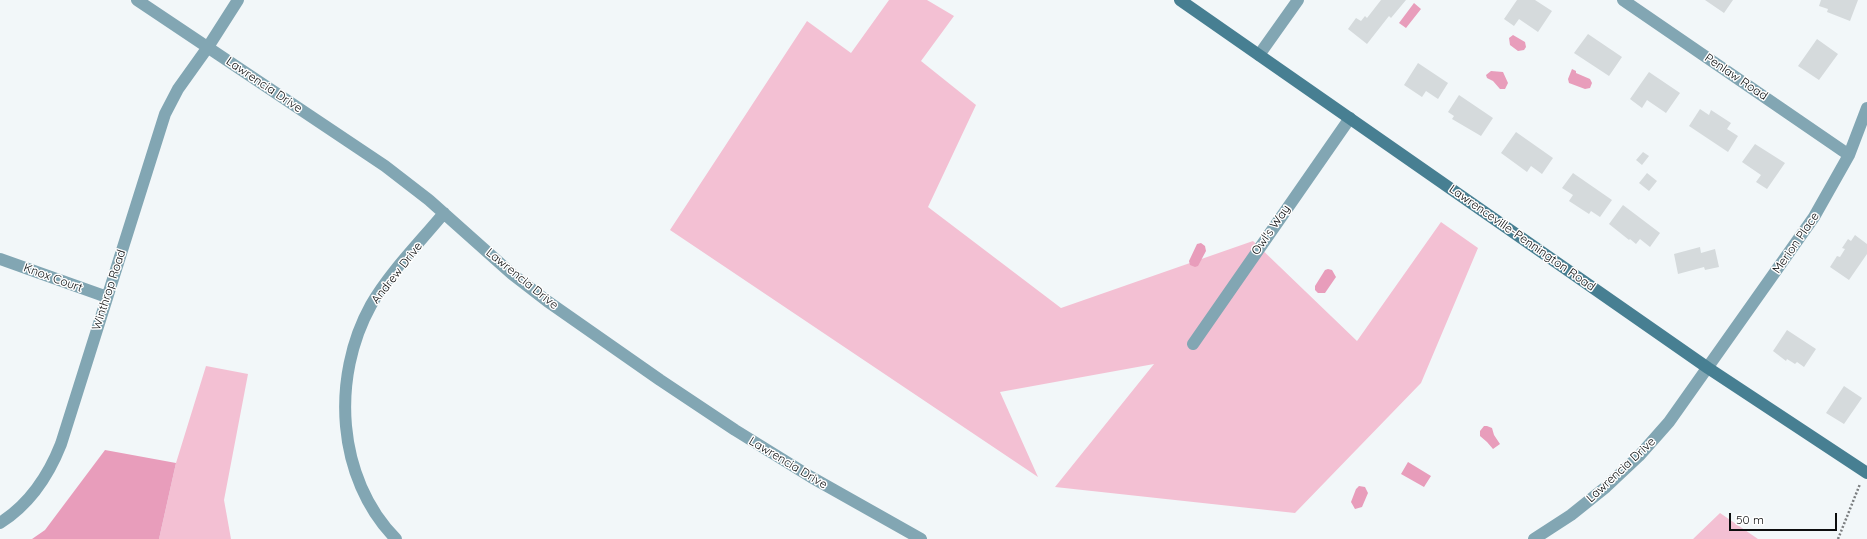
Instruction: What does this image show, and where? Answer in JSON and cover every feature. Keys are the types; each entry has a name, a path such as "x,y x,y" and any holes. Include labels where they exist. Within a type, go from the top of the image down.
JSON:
{"street":[{"name":"Lawrencia Drive","path":"137,0 385,166 444,213 530,288 660,380 734,430 811,477 921,539"},
{"name":"Winthrop Road","path":"0,523 25,503 39,488 52,466 61,444 165,114 178,89 208,47 238,0"},
{"name":"Lawrenceville-Pennington Road","path":"1180,0 1708,368 1866,472"},
{"path":"1259,55 1298,0"},
{"name":"Penlaw Road","path":"1623,0 1849,155"},
{"name":"Merion Place","path":"1708,368 1814,217 1849,155 1867,108"},
{"name":"Owl's Way","path":"1193,344 1350,118"},
{"name":"Andrew Drive","path":"396,539 377,515 363,490 353,464 344,412 346,381 353,348 359,330 371,305 444,213"},
{"name":"Knox Court","path":"0,259 107,297"},
{"name":"Lawrencia Drive","path":"1534,539 1582,506 1606,487 1639,456 1669,422 1708,368"}],"path":[{"path":"1838,539 1866,472"}],"shaded area":[{"path":"889,0 927,0 954,16 921,61 976,105 928,207 1061,308 1253,241 1357,341 1441,222 1478,248 1421,383 1295,513 1055,487 1154,364 1000,392 1038,477 670,230 807,21 851,53"},
{"path":"1414,3 1421,9 1406,28 1399,23"},
{"path":"1513,35 1525,42 1526,47 1524,50 1518,51 1510,45 1509,38"},
{"path":"1572,69 1576,71 1576,73 1590,79 1592,83 1590,88 1585,89 1569,83 1568,79"},
{"path":"1491,71 1503,72 1508,83 1505,89 1500,89 1493,81 1487,78 1486,75"},
{"path":"1201,243 1205,246 1206,251 1198,266 1195,267 1190,265 1189,261 1197,244"},
{"path":"1325,270 1332,270 1336,277 1325,293 1318,293 1315,290 1315,286"},
{"path":"206,366 248,374 224,500 231,539 159,539 176,463"},
{"path":"1484,426 1492,428 1494,435 1500,444 1493,449 1480,436 1480,431"},
{"path":"105,450 176,463 159,539 32,539 45,530"},
{"path":"1408,462 1431,476 1424,487 1401,474"},
{"path":"1359,486 1365,487 1368,493 1362,507 1355,509 1351,502 1356,489"},
{"path":"1720,513 1758,539 1693,539"}],"building":[{"path":"1381,0 1406,0 1391,18 1389,16 1367,44 1348,29 1356,18 1361,21 1365,16 1367,18"},
{"path":"1517,0 1535,0 1552,11 1538,32 1519,19 1514,26 1504,19"},
{"path":"1705,0 1733,0 1724,13"},
{"path":"1821,0 1858,0 1850,21 1827,12 1828,9 1819,6"},
{"path":"1588,34 1622,57 1609,76 1574,53"},
{"path":"1817,39 1838,54 1819,80 1798,66"},
{"path":"1418,63 1448,83 1438,99 1426,91 1422,97 1404,85"},
{"path":"1649,72 1680,93 1666,113 1647,100 1642,108 1630,99"},
{"path":"1459,95 1493,118 1481,136 1452,119 1454,116 1448,112"},
{"path":"1700,109 1709,115 1711,110 1731,123 1727,129 1738,136 1728,152 1689,126"},
{"path":"1516,132 1553,158 1542,174 1531,166 1527,172 1501,153"},
{"path":"1755,144 1785,163 1767,189 1756,182 1761,175 1742,162"},
{"path":"1643,152 1649,156 1642,165 1636,160"},
{"path":"1573,173 1612,200 1600,217 1591,211 1589,214 1569,201 1573,195 1562,188"},
{"path":"1647,173 1657,181 1649,191 1639,183"},
{"path":"1623,205 1660,233 1650,247 1640,239 1636,244 1609,224"},
{"path":"1855,235 1867,244 1867,254 1849,280 1830,267 1837,256 1840,257 1845,249 1842,248 1848,239 1851,241"},
{"path":"1700,247 1701,253 1715,249 1719,267 1705,270 1704,267 1678,274 1674,254"},
{"path":"1787,330 1816,349 1804,367 1797,362 1795,364 1787,359 1786,361 1773,351"},
{"path":"1844,386 1862,398 1844,424 1826,413"}]}
